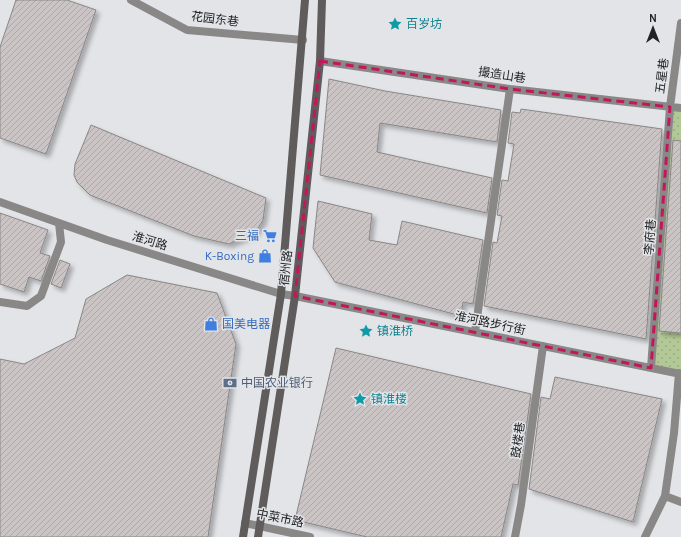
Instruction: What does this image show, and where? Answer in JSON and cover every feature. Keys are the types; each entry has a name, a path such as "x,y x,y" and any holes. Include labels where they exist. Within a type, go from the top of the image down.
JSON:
{"main road":[{"name":"宿州路","path":"243,537 281,294 303,40 305,0"},
{"name":"宿州路","path":"258,537 295,296 320,61 322,0"}],"street":[{"name":"花园东巷","path":"130,0 187,30 303,40"},
{"name":"五星巷","path":"670,107 681,23"},
{"name":"撮造山巷","path":"320,61 510,89 681,108"},
{"path":"475,332 510,89"},
{"name":"李府巷","path":"651,368 670,107"},
{"name":"淮河路","path":"0,202 59,223 281,294 295,296"},
{"path":"0,302 27,306 41,296 61,242 59,223"},
{"name":"淮河路步行街","path":"295,296 680,373"},
{"name":"鼓楼巷","path":"515,537 522,505 543,346"},
{"path":"645,537 665,496 678,434 680,373"},
{"path":"665,496 681,502"},
{"name":"中菜市路","path":"245,523 310,537"}],"highlighted area":[{"path":"320,61 510,89 670,107 651,368 295,296"}],"green space":[{"path":"670,107 681,108 681,374 651,368"}],"building":[{"path":"16,0 67,0 96,10 46,154 0,138 0,47"},
{"path":"329,79 385,91 501,110 497,142 380,123 377,152 492,178 487,213 320,175"},
{"path":"521,109 662,129 646,339 484,306 493,242 497,243 502,216 497,215 502,180 508,181 514,144 508,143 512,112 520,113"},
{"path":"91,125 266,198 263,220 255,233 229,244 194,236 90,195 77,182 74,175 75,164"},
{"path":"673,140 681,141 681,333 659,331"},
{"path":"318,201 372,214 369,240 397,245 402,221 483,240 473,304 463,302 461,316 335,282 313,248"},
{"path":"0,213 48,230 40,253 50,256 41,281 29,277 24,292 0,284"},
{"path":"60,260 70,264 61,288 51,284"},
{"path":"127,275 217,293 236,344 208,537 0,537 0,359 24,364 75,338 86,299"},
{"path":"336,348 531,394 518,485 513,484 501,537 367,537 295,520"},
{"path":"555,377 662,399 633,522 529,489 541,397 550,399"}],"place":[{"name":"百岁坊","path":"395,24"},
{"name":"三福","path":"270,236"},
{"name":"K-Boxing","path":"265,256"},
{"name":"国美电器","path":"211,324"},
{"name":"镇淮桥","path":"366,331"},
{"name":"中国农业银行","path":"230,383"},
{"name":"镇淮楼","path":"360,399"}]}
